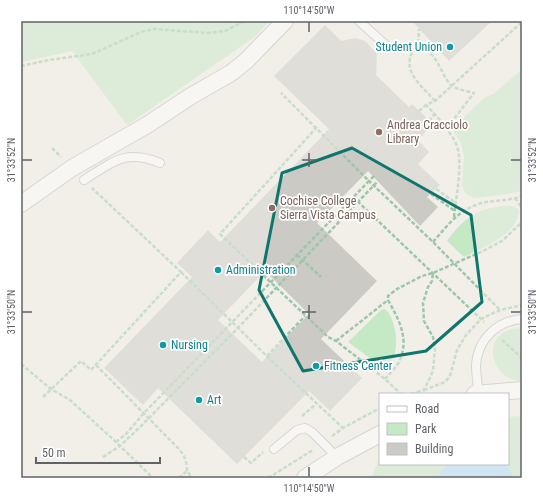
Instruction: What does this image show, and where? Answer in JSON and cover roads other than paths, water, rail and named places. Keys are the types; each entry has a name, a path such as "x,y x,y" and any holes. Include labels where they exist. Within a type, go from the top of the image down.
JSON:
{"street":[{"path":"21,204 72,168 147,125 191,96 231,73 246,61 285,21"},
{"path":"477,393 522,390"},
{"path":"305,478 337,457 379,435"}],"lane":[{"path":"359,21 389,48"},
{"path":"84,180 111,162 125,158 136,156 149,158 160,163"},
{"path":"477,393 476,365 479,350 491,330 511,320 522,319"},
{"path":"274,448 297,430 305,428 312,432 337,457"}],"water":[{"path":"446,465 505,465 514,478 437,478"}],"place":[{"name":"Student Union","path":"450,47"},
{"name":"Andrea Cracciolo Library","path":"379,132"},
{"name":"Cochise College Sierra Vista Campus","path":"272,208"},
{"name":"Administration","path":"218,270"},
{"name":"Nursing","path":"163,345"},
{"name":"Fitness Center","path":"316,366"},
{"name":"Art","path":"199,400"}]}
